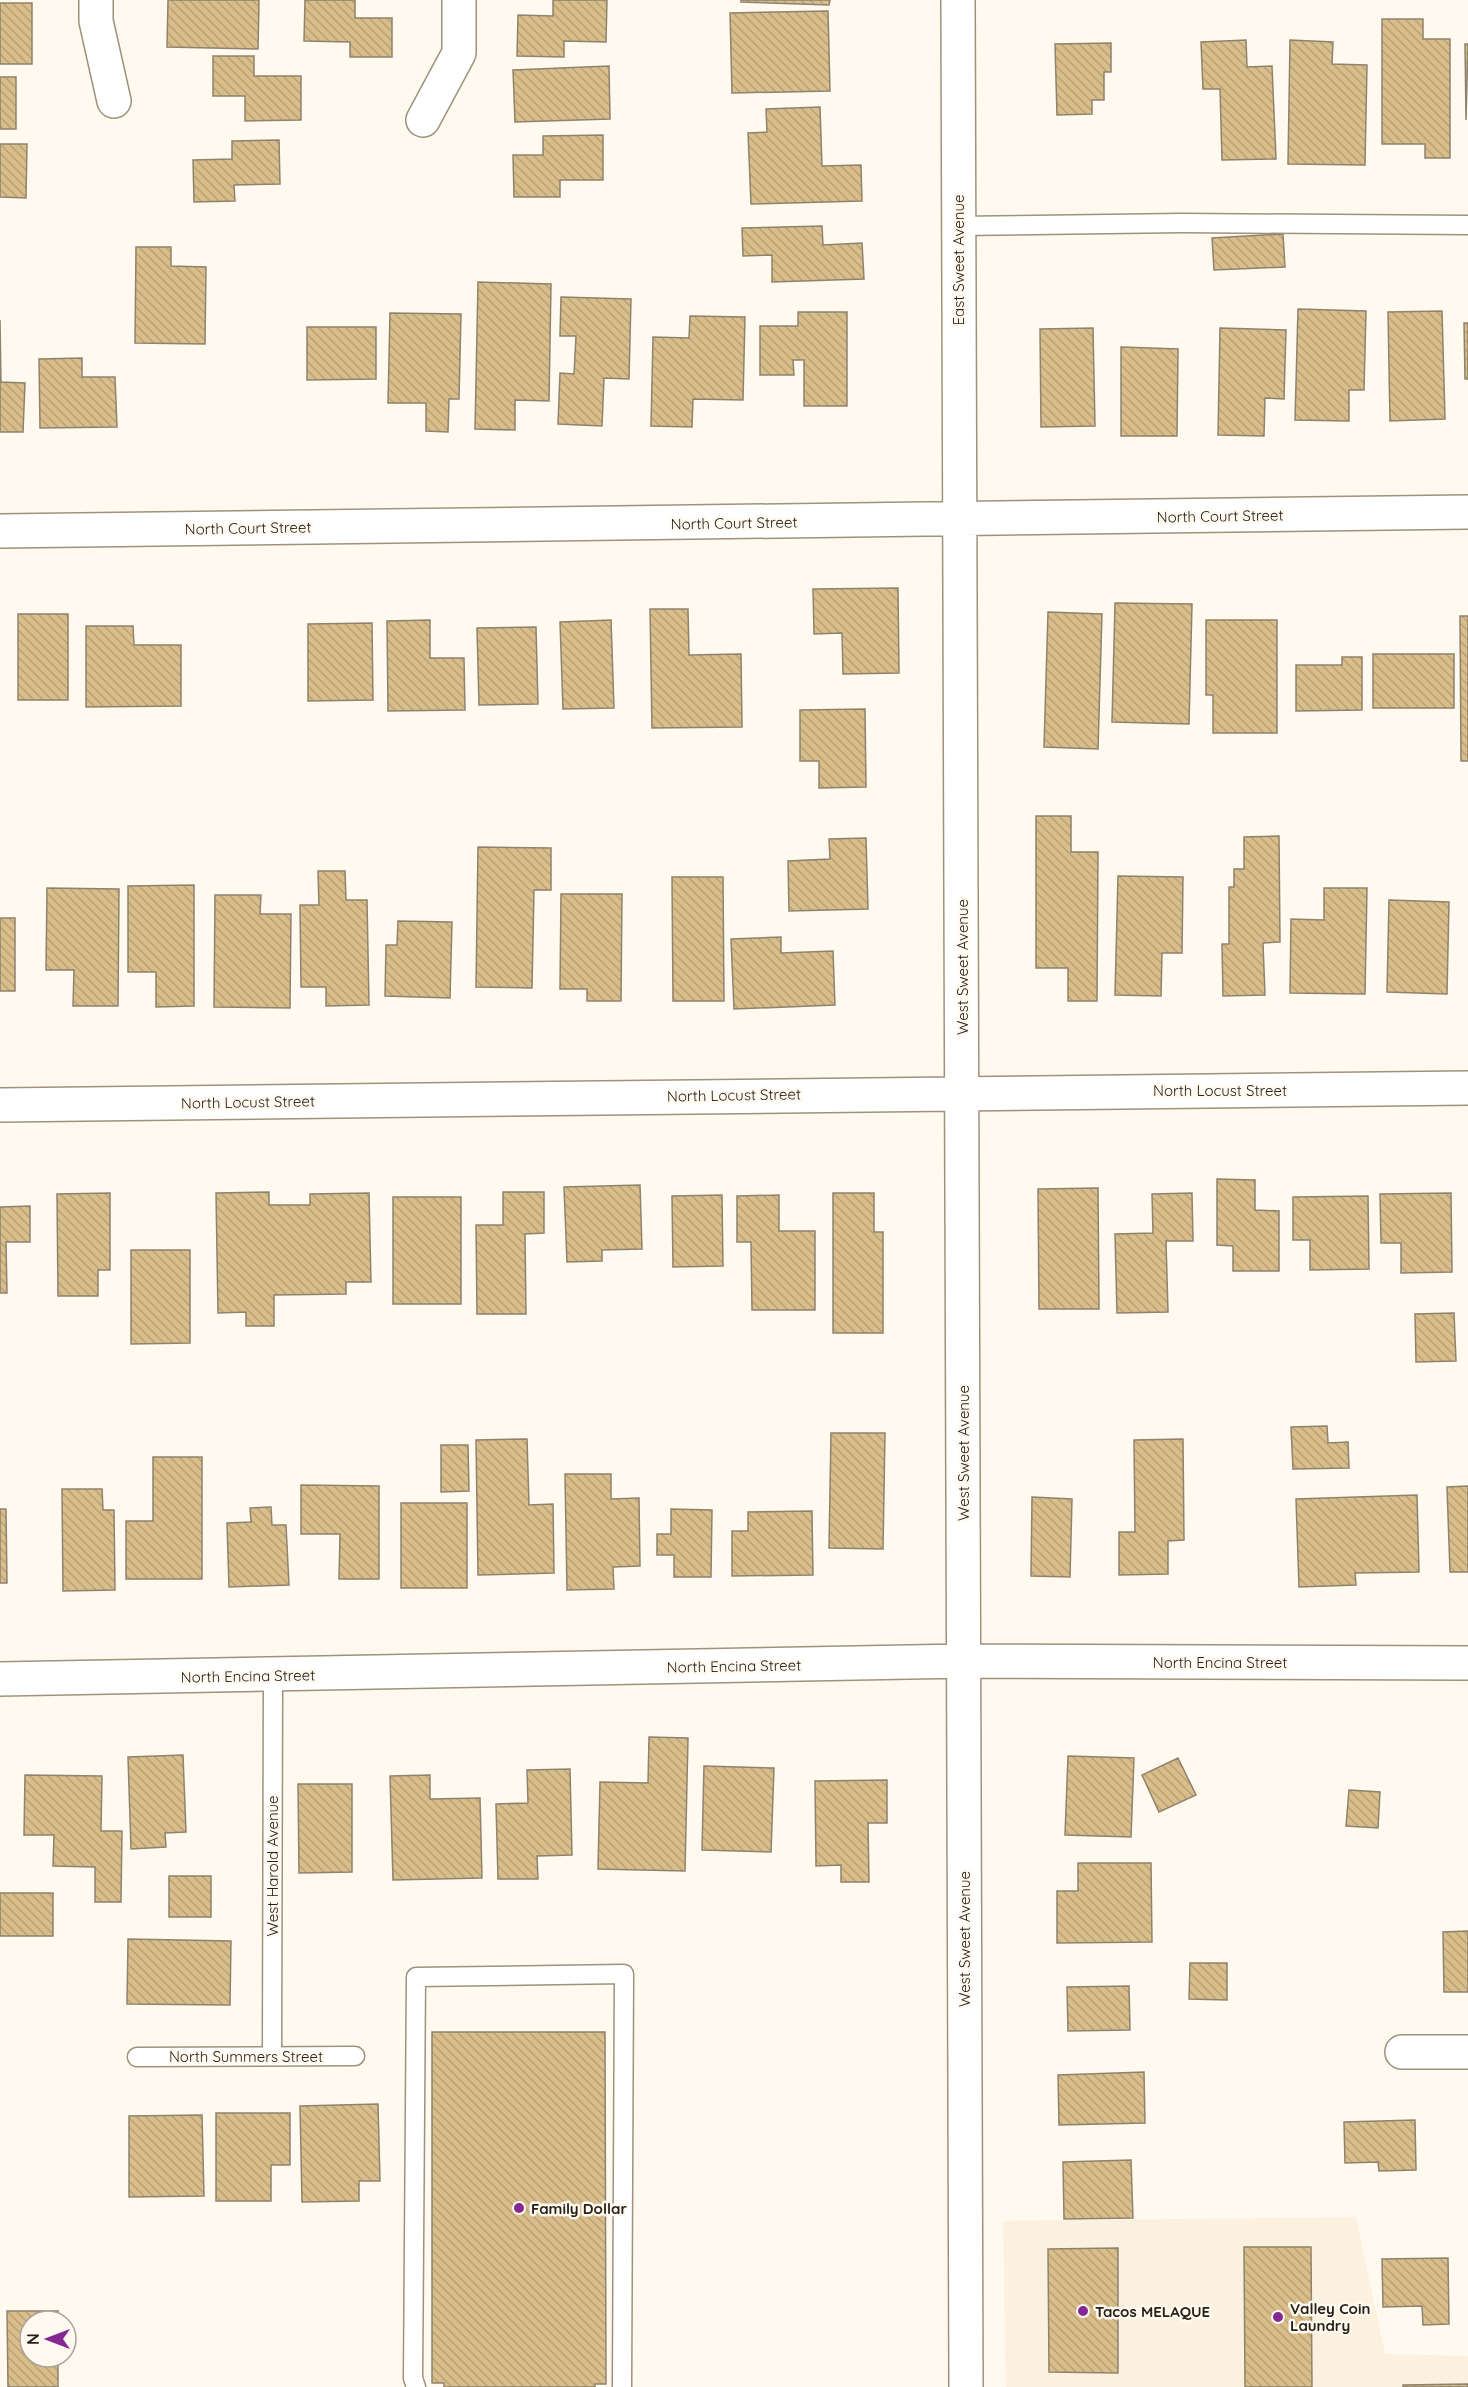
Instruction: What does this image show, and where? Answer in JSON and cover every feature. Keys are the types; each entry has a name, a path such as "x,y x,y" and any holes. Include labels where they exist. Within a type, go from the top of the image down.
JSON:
{"street":[{"path":"96,0 96,21 114,100"},
{"path":"423,120 459,53 459,0"},
{"name":"East Sweet Avenue","path":"958,0 959,520"},
{"name":"North Court Street","path":"0,531 1468,512"},
{"name":"West Sweet Avenue","path":"959,520 963,1092 966,2387"},
{"name":"North Locust Street","path":"0,1105 963,1092 1468,1088"},
{"name":"North Encina Street","path":"0,1679 273,1676 963,1661 1468,1663"},
{"path":"1402,2052 1468,2052"}],"lane":[{"path":"958,226 1182,223 1468,225"},
{"name":"West Harold Avenue","path":"272,2056 273,1676"},
{"path":"416,2387 413,2379 416,1977 624,1974 622,2387"},
{"name":"North Summers Street","path":"137,2057 355,2056"}],"shaded area":[{"path":"1356,2217 1385,2354 1468,2356 1468,2387 1006,2387 1003,2221"}],"building":[{"path":"168,0 259,0 258,49 167,47"},
{"path":"305,0 355,0 355,18 392,18 392,57 350,57 350,42 304,41"},
{"path":"553,0 607,0 606,42 564,41 564,57 517,56 518,15 553,16"},
{"path":"741,0 830,0 829,5 741,2"},
{"path":"0,3 32,3 32,64 0,64"},
{"path":"828,11 830,91 732,93 730,13"},
{"path":"1382,19 1423,19 1423,39 1450,39 1450,158 1425,158 1425,144 1382,144"},
{"path":"1246,40 1247,67 1272,66 1276,159 1222,160 1220,89 1203,89 1201,42"},
{"path":"1290,40 1333,42 1332,64 1367,65 1365,165 1288,164"},
{"path":"1111,43 1111,72 1104,72 1104,100 1092,100 1092,114 1057,115 1055,44"},
{"path":"1465,44 1468,44 1466,120"},
{"path":"213,56 254,56 254,76 301,76 301,120 245,121 245,96 213,96"},
{"path":"609,66 610,119 515,122 513,70"},
{"path":"0,77 16,77 16,129 0,129"},
{"path":"820,107 822,166 861,165 862,201 751,204 748,133 767,132 766,109"},
{"path":"603,135 603,180 560,180 560,197 514,197 513,155 543,155 543,136"},
{"path":"279,140 280,184 234,185 235,201 194,202 193,160 232,159 232,141"},
{"path":"0,144 27,144 26,198 0,197"},
{"path":"822,226 823,245 862,243 864,279 772,282 772,255 743,256 742,228"},
{"path":"1283,234 1285,267 1214,270 1212,238"},
{"path":"136,247 171,247 171,266 206,267 205,344 135,343"},
{"path":"478,282 551,284 549,401 515,400 515,430 475,429"},
{"path":"561,297 631,299 629,379 604,378 602,426 558,424 560,373 574,374 576,336 560,336"},
{"path":"1298,309 1366,311 1364,390 1349,390 1349,421 1295,420"},
{"path":"1442,311 1445,419 1390,421 1388,312"},
{"path":"798,312 847,312 847,406 804,406 804,360 793,360 794,375 760,375 760,326 798,326"},
{"path":"390,313 461,314 459,399 449,399 448,432 426,431 426,403 388,403"},
{"path":"690,316 745,317 743,400 693,399 692,427 651,426 653,337 689,338"},
{"path":"0,320 1,382 25,383 23,432 0,432"},
{"path":"1464,323 1468,323 1468,379 1465,379"},
{"path":"307,327 376,327 376,379 307,380"},
{"path":"1093,328 1095,426 1041,427 1040,329"},
{"path":"1220,328 1286,330 1284,399 1265,398 1264,436 1218,435"},
{"path":"1121,347 1178,349 1177,436 1121,436"},
{"path":"82,358 82,377 115,377 117,427 40,428 39,359"},
{"path":"898,588 899,673 843,674 842,633 814,634 813,589"},
{"path":"1115,603 1192,604 1189,724 1112,722"},
{"path":"650,609 688,609 689,655 741,654 742,727 652,728"},
{"path":"1048,612 1102,614 1098,749 1044,747"},
{"path":"18,614 68,614 68,700 18,700"},
{"path":"1460,616 1468,616 1468,761 1461,761"},
{"path":"430,620 430,658 464,658 465,710 388,711 387,621"},
{"path":"611,620 614,708 563,709 560,622"},
{"path":"1206,620 1277,620 1277,733 1213,733 1213,695 1206,695"},
{"path":"372,623 373,700 308,701 308,624"},
{"path":"86,626 133,626 134,645 181,645 181,706 86,707"},
{"path":"536,627 538,704 479,705 477,628"},
{"path":"1373,654 1454,654 1454,708 1373,708"},
{"path":"1342,657 1362,657 1362,710 1296,711 1296,665 1342,665"},
{"path":"865,709 866,787 819,788 819,761 800,761 800,710"},
{"path":"1036,816 1071,816 1071,852 1098,852 1097,1001 1068,1001 1068,968 1036,968"},
{"path":"1279,836 1280,942 1263,943 1265,995 1223,996 1222,944 1229,944 1229,887 1234,887 1234,869 1244,869 1244,837"},
{"path":"866,838 868,909 789,911 788,861 830,859 829,839"},
{"path":"478,847 551,848 551,890 534,890 532,988 476,987"},
{"path":"318,871 345,871 346,900 367,900 369,1005 326,1006 326,987 301,987 300,905 319,905"},
{"path":"1118,876 1183,877 1182,953 1162,953 1161,996 1115,995"},
{"path":"672,877 723,877 724,1001 673,1001"},
{"path":"194,885 194,1006 156,1007 156,972 128,972 128,886"},
{"path":"47,888 119,889 118,1006 73,1006 74,970 46,970"},
{"path":"1324,888 1367,888 1365,994 1290,993 1291,919 1324,920"},
{"path":"561,894 622,894 621,1001 587,1001 587,989 560,989"},
{"path":"215,895 261,895 260,914 291,914 290,1008 214,1007"},
{"path":"1389,900 1449,902 1447,994 1387,992"},
{"path":"0,918 15,918 15,991 0,991"},
{"path":"398,921 452,922 450,998 385,996 386,945 397,945"},
{"path":"781,937 781,953 833,951 835,1005 734,1009 731,939"},
{"path":"1217,1179 1255,1180 1255,1210 1279,1211 1279,1271 1233,1271 1233,1246 1217,1245"},
{"path":"640,1185 642,1249 602,1250 602,1261 567,1262 564,1187"},
{"path":"1098,1188 1099,1309 1039,1309 1038,1189"},
{"path":"269,1192 269,1205 310,1205 310,1194 369,1193 371,1282 346,1282 346,1294 274,1295 274,1326 246,1326 246,1312 218,1313 216,1193"},
{"path":"503,1192 544,1192 544,1233 525,1234 526,1314 477,1314 476,1225 503,1225"},
{"path":"110,1193 110,1270 98,1270 98,1296 58,1296 57,1194"},
{"path":"833,1193 874,1193 874,1232 883,1232 883,1333 833,1333"},
{"path":"1192,1193 1193,1241 1166,1241 1168,1312 1117,1313 1115,1234 1153,1233 1152,1194"},
{"path":"1451,1193 1452,1272 1401,1273 1401,1243 1381,1243 1380,1194"},
{"path":"722,1195 723,1266 673,1267 672,1196"},
{"path":"779,1195 779,1231 815,1231 815,1310 752,1310 751,1242 737,1242 737,1196"},
{"path":"1368,1196 1369,1269 1310,1270 1310,1240 1293,1240 1293,1197"},
{"path":"393,1197 461,1197 461,1304 393,1304"},
{"path":"30,1206 30,1242 6,1242 7,1293 0,1293 0,1207"},
{"path":"131,1250 190,1250 190,1343 131,1344"},
{"path":"1454,1313 1456,1361 1416,1362 1415,1314"},
{"path":"1327,1426 1328,1443 1348,1442 1349,1468 1293,1469 1291,1427"},
{"path":"831,1433 885,1433 883,1549 829,1548"},
{"path":"527,1439 529,1505 553,1504 554,1573 478,1575 476,1440"},
{"path":"1183,1439 1184,1540 1168,1541 1168,1574 1119,1575 1119,1532 1135,1532 1134,1440"},
{"path":"441,1445 468,1445 469,1491 441,1492"},
{"path":"153,1457 202,1457 202,1579 126,1579 126,1521 153,1521"},
{"path":"565,1474 611,1474 611,1499 639,1498 640,1566 613,1567 614,1589 567,1590"},
{"path":"301,1485 379,1486 379,1579 339,1579 340,1534 301,1534"},
{"path":"1468,1486 1468,1572 1450,1572 1447,1487"},
{"path":"62,1489 102,1489 103,1510 114,1510 115,1590 63,1591"},
{"path":"1417,1495 1419,1572 1355,1573 1356,1585 1299,1587 1296,1499"},
{"path":"1032,1497 1072,1499 1070,1577 1031,1576"},
{"path":"401,1503 467,1503 467,1588 401,1588"},
{"path":"271,1507 272,1525 286,1525 289,1585 229,1587 227,1523 251,1522 250,1508"},
{"path":"0,1509 6,1509 7,1583 0,1583"},
{"path":"671,1509 712,1510 711,1577 674,1577 674,1555 657,1555 657,1534 671,1534"},
{"path":"812,1511 813,1575 732,1576 732,1531 748,1531 748,1512"},
{"path":"649,1737 688,1738 685,1871 598,1869 600,1782 648,1783"},
{"path":"183,1755 186,1832 165,1833 166,1847 131,1849 128,1757"},
{"path":"1068,1756 1134,1758 1131,1837 1065,1835"},
{"path":"1178,1758 1196,1795 1159,1812 1142,1775"},
{"path":"704,1766 774,1768 771,1852 702,1850"},
{"path":"570,1769 572,1855 537,1856 538,1879 498,1879 496,1804 528,1803 527,1770"},
{"path":"25,1775 102,1776 101,1831 122,1831 121,1902 95,1902 95,1867 53,1866 54,1835 24,1835"},
{"path":"430,1775 430,1799 480,1798 482,1878 393,1880 390,1776"},
{"path":"887,1780 887,1823 868,1823 869,1882 841,1882 841,1865 816,1866 815,1781"},
{"path":"298,1784 352,1784 352,1872 299,1873"},
{"path":"1349,1790 1380,1792 1378,1828 1346,1826"},
{"path":"1078,1863 1151,1863 1152,1942 1057,1943 1057,1891 1078,1891"},
{"path":"169,1876 211,1876 211,1917 169,1917"},
{"path":"0,1893 53,1893 53,1936 0,1936"},
{"path":"1468,1931 1468,1992 1444,1992 1443,1932"},
{"path":"128,1939 231,1941 230,2005 127,2004"},
{"path":"1190,1963 1227,1963 1227,2000 1189,1999"},
{"path":"1129,1986 1130,2030 1068,2031 1067,1987"},
{"name":"Family Dollar","path":"432,2032 605,2032 606,2384 595,2384 595,2387 444,2387 444,2383 432,2383"},
{"path":"1144,2072 1145,2123 1059,2125 1058,2075"},
{"path":"378,2104 380,2181 359,2181 359,2201 302,2202 300,2106"},
{"path":"216,2113 290,2113 290,2165 271,2165 271,2201 216,2201"},
{"path":"202,2115 204,2196 129,2197 129,2116"},
{"path":"1415,2120 1416,2170 1379,2171 1378,2162 1345,2163 1344,2122"},
{"path":"1131,2160 1133,2218 1064,2219 1063,2162"},
{"name":"Valley Coin Laundry","path":"1244,2247 1311,2247 1312,2387 1245,2387"},
{"name":"Tacos MELAQUE","path":"1118,2248 1118,2373 1049,2372 1048,2249"},
{"path":"1448,2258 1449,2324 1423,2325 1422,2306 1383,2307 1382,2259"},
{"path":"7,2311 18,2311 18,2369 58,2369 58,2387 8,2387"},
{"path":"1468,2384 1468,2387 1403,2387 1403,2385"}],"place":[{"name":"Family Dollar","path":"519,2208"},
{"name":"Tacos MELAQUE","path":"1083,2311"},
{"name":"Valley Coin Laundry","path":"1278,2317"}]}
